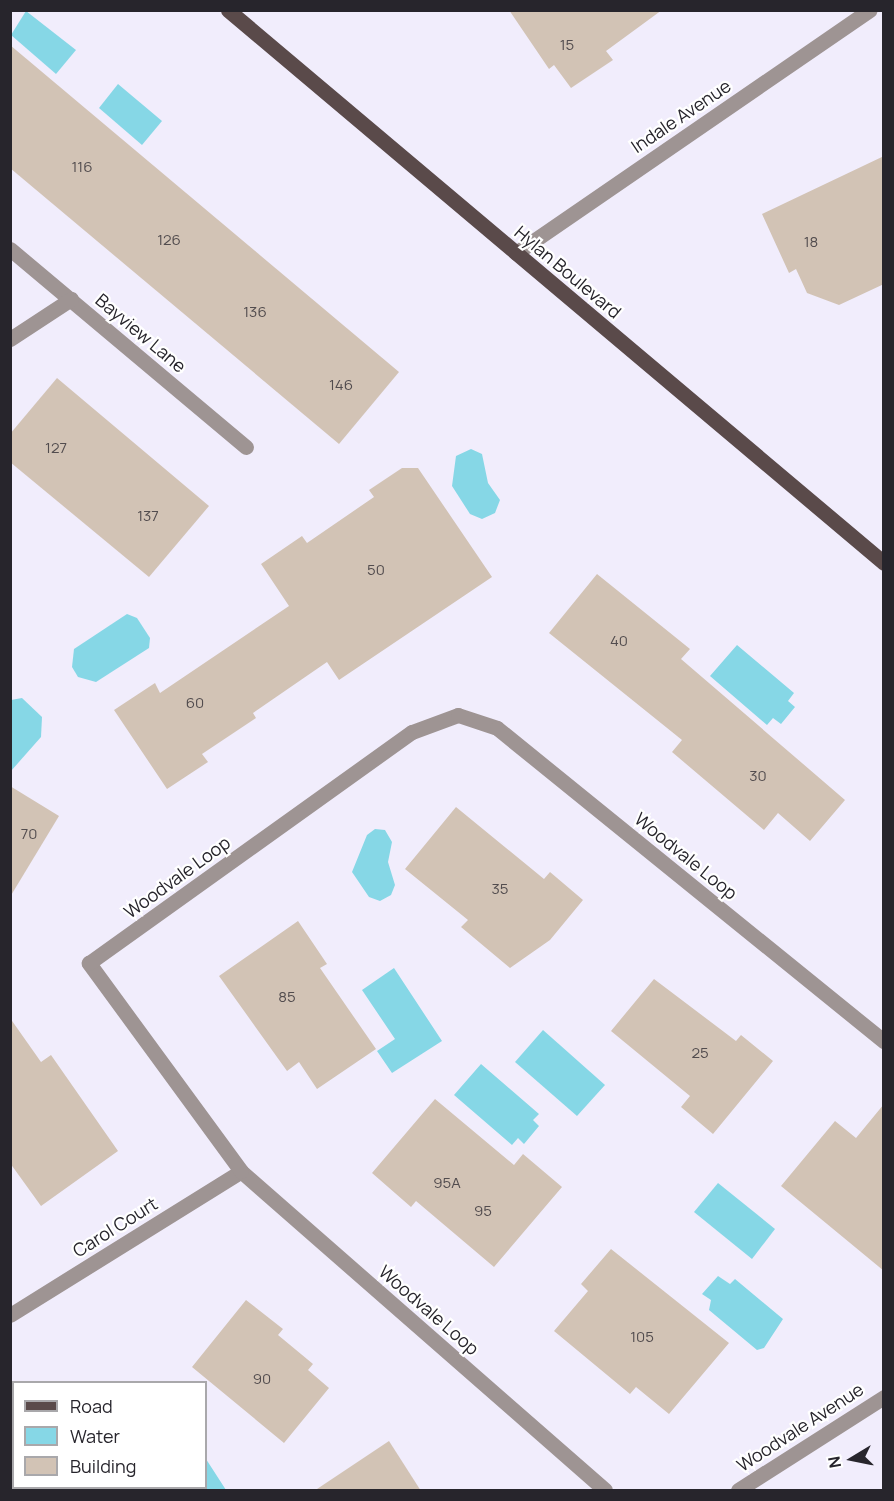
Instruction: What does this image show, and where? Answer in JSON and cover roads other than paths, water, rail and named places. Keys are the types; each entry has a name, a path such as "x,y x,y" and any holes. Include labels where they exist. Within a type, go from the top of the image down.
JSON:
{"main road":[{"name":"Hylan Boulevard","path":"228,10 884,563"}],"street":[{"name":"Indale Avenue","path":"516,253 869,10"},
{"name":"Bayview Lane","path":"10,249 246,447"},
{"path":"10,339 71,299"},
{"name":"Woodvale Loop","path":"605,1491 241,1171 89,963 412,732 458,715 497,728 884,1041"},
{"name":"Carol Court","path":"10,1316 241,1171"},
{"name":"Woodvale Avenue","path":"738,1491 884,1397"}],"water":[{"path":"26,11 76,50 56,74 11,35"},
{"path":"118,84 162,121 142,145 99,108"},
{"path":"471,449 482,454 488,483 500,500 495,513 482,519 470,514 452,486 456,456"},
{"path":"127,614 137,618 150,638 149,648 96,682 78,677 72,667 74,649"},
{"path":"737,645 794,693 788,701 795,707 781,724 773,718 767,725 710,676"},
{"path":"22,698 42,717 41,737 11,771 11,700"},
{"path":"375,829 385,830 392,842 388,862 395,885 391,895 380,901 369,897 352,872 367,835"},
{"path":"394,968 442,1041 392,1073 377,1051 395,1039 362,990"},
{"path":"543,1030 605,1085 577,1116 515,1062"},
{"path":"481,1064 539,1114 533,1120 539,1126 524,1144 518,1138 512,1145 454,1095"},
{"path":"718,1183 775,1229 752,1259 694,1212"},
{"path":"718,1276 730,1284 735,1279 783,1319 764,1348 757,1350 709,1310 711,1300 702,1294"},
{"path":"207,1461 226,1490 187,1490 207,1489"}]}
